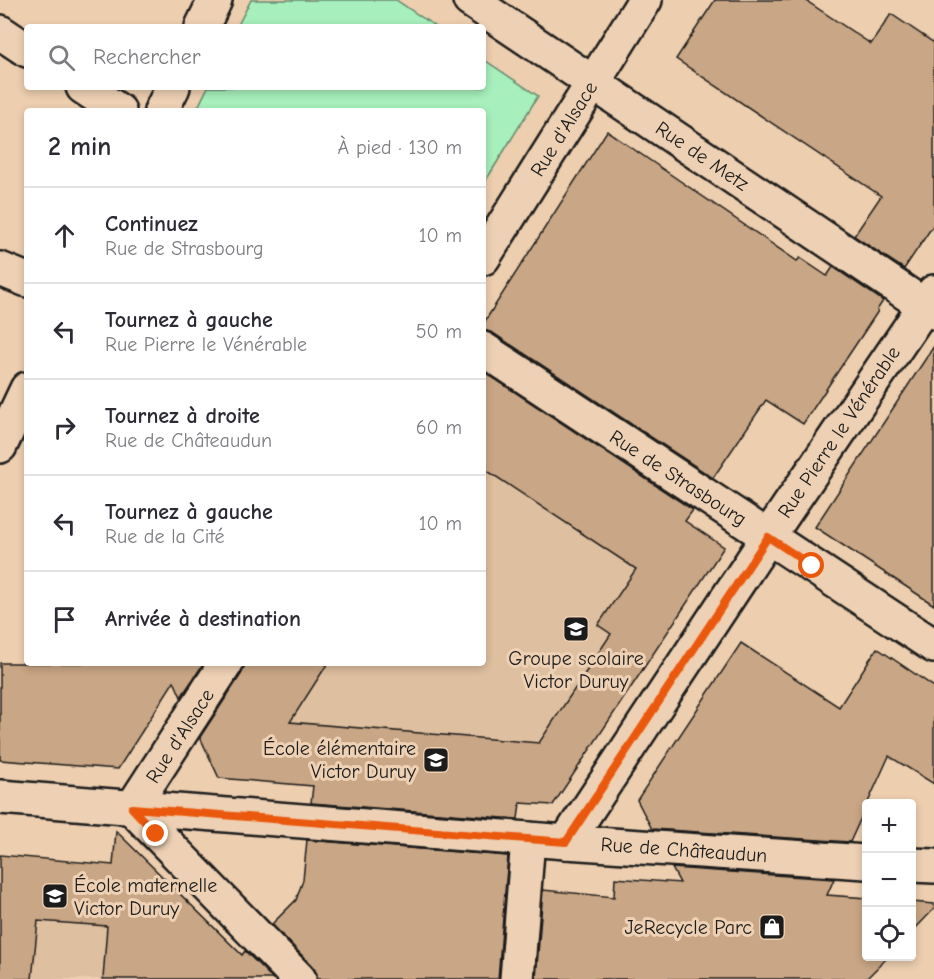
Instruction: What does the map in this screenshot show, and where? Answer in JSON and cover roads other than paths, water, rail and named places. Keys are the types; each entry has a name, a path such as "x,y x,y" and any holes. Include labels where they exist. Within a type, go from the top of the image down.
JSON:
{"street":[{"path":"203,24 215,0"},
{"name":"Rue de Metz","path":"470,0 931,304"},
{"name":"Rue d'Alsace","path":"486,253 645,0"},
{"path":"0,32 24,48"},
{"path":"88,90 114,108"},
{"path":"162,108 172,90"},
{"path":"0,269 24,279"},
{"name":"Rue Pierre le Vénérable","path":"566,842 768,537 931,304"},
{"name":"Rue de Strasbourg","path":"486,351 934,646"},
{"path":"0,446 24,395"},
{"name":"Rue d'Alsace","path":"132,808 224,666"},
{"name":"Rue de Châteaudun","path":"0,797 566,842 862,862"},
{"path":"132,808 299,979"},
{"path":"517,979 528,839"},
{"path":"916,865 934,866"}],"place":[{"name":"Groupe scolaire Victor Duruy","path":"576,629"},
{"name":"École élémentaire Victor Duruy","path":"436,760"},
{"name":"École maternelle Victor Duruy","path":"55,896"},
{"name":"JeRecycle Parc","path":"772,927"}]}
